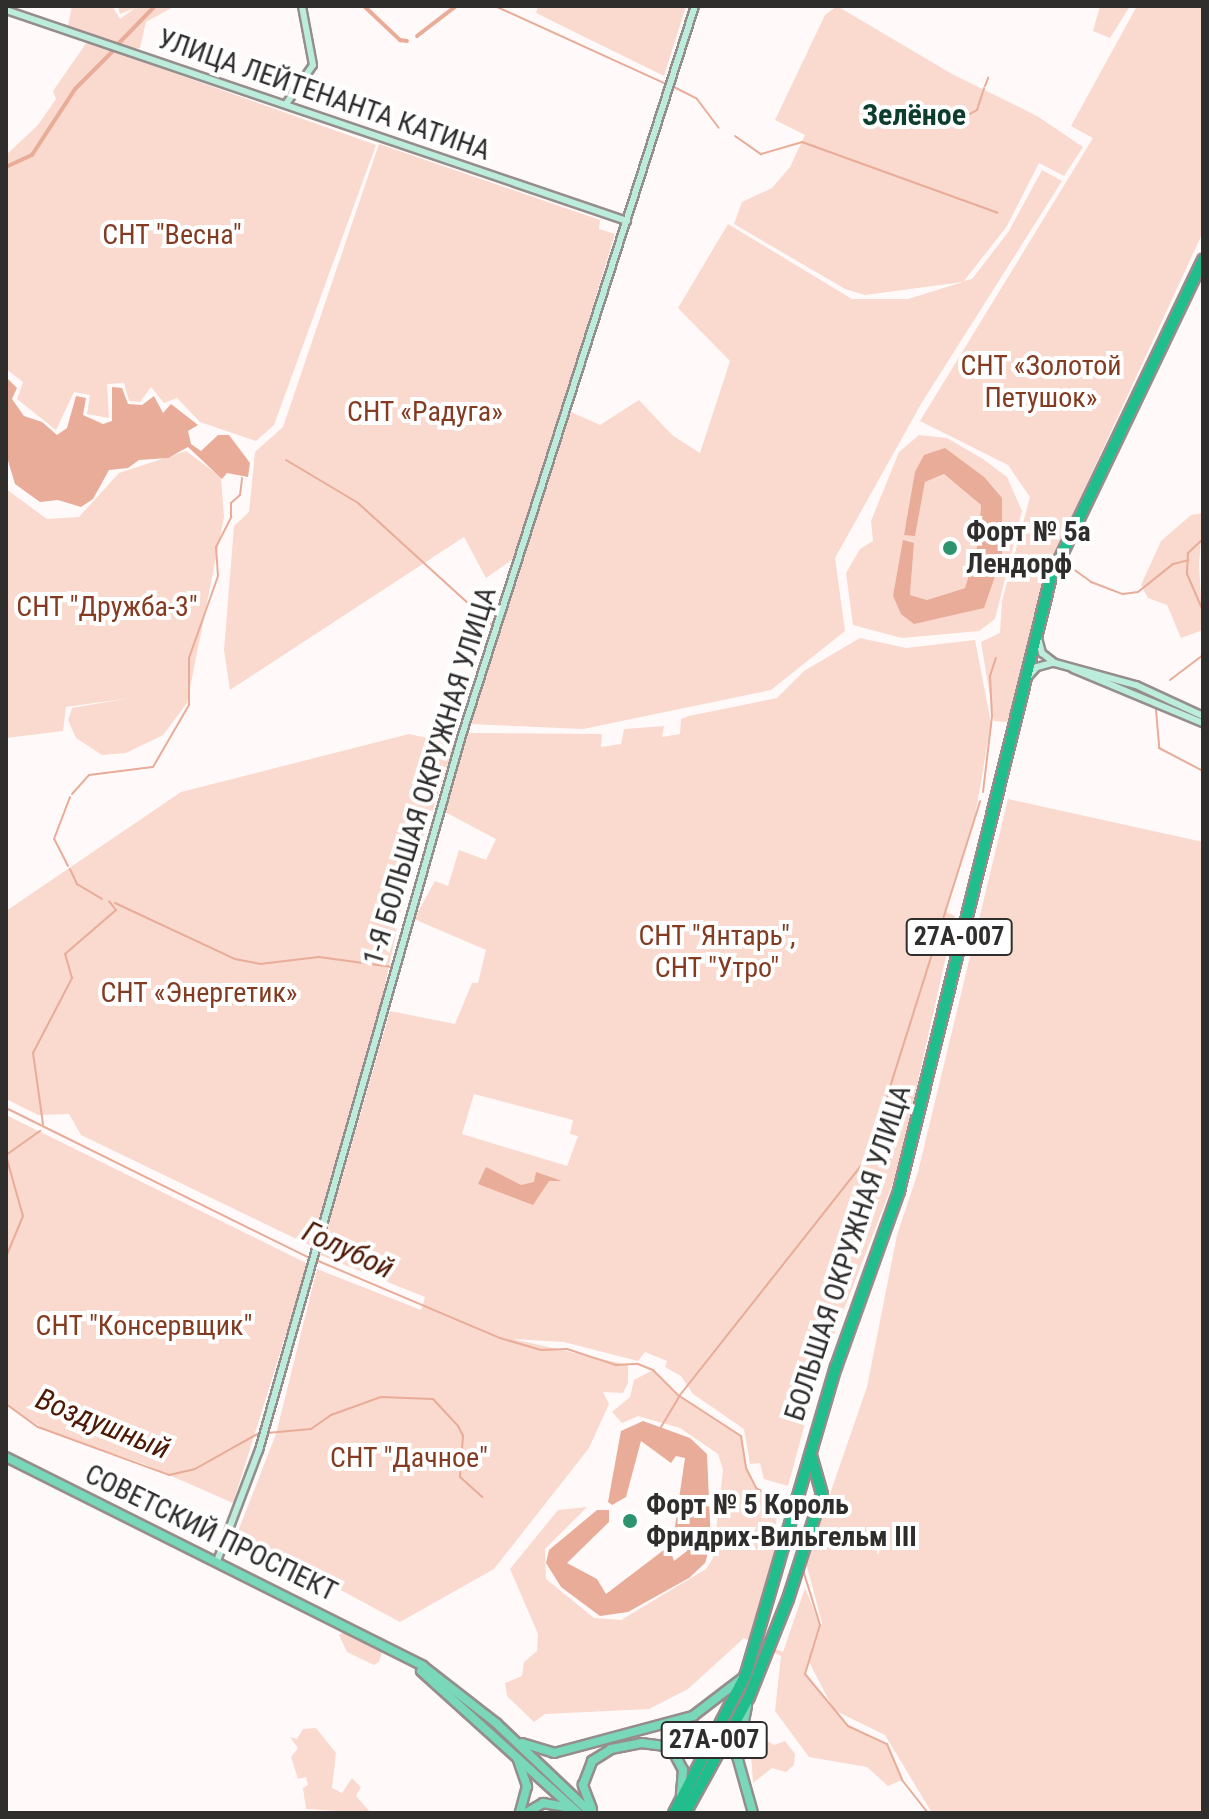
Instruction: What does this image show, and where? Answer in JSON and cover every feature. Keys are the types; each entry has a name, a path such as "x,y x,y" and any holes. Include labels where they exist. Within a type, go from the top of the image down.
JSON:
{"highway":[{"name":"БОЛЬШАЯ ОКРУЖНАЯ УЛИЦА","path":"679,1810 746,1674 810,1453 912,1147 973,880 1037,634 1072,524 1203,260"},
{"path":"679,1810 749,1697 775,1638 822,1494 810,1453"}],"main road":[{"name":"СОВЕТСКИЙ ПРОСПЕКТ","path":"6,1457 395,1651 496,1723 593,1813"},
{"name":"СОВЕТСКИЙ ПРОСПЕКТ","path":"395,1651 507,1746 576,1812"},
{"path":"496,1723 526,1746 554,1753 693,1716 713,1705 746,1674"},
{"path":"749,1697 737,1756 753,1813"},
{"path":"593,1813 583,1785 587,1768 604,1752 641,1743 665,1746 680,1760 679,1810"},
{"path":"507,1746 526,1778 523,1813"},
{"path":"523,1813 543,1803 576,1812"}],"street":[{"name":"1-Я БОЛЬШАЯ ОКРУЖНАЯ УЛИЦА","path":"217,1561 250,1477 449,778 695,6"},
{"path":"286,104 313,65 302,7"},
{"name":"УЛИЦА ЛЕЙТЕНАНТА КАТИНА","path":"6,10 627,221"},
{"path":"1037,634 1042,653 1055,663 1203,723"},
{"path":"1025,684 1035,669 1055,663"},
{"path":"1073,669 1136,685 1203,716"}],"green space":[{"path":"72,6 112,6 120,19 135,8 120,14 118,6 175,6 146,22 140,48 134,49 68,26"},
{"path":"538,6 686,6 664,76 536,13"},
{"path":"837,6 952,74 1037,116 1083,147 1064,176 1039,163 1007,226 964,281 972,279 1009,231 1042,170 1062,181 921,404 835,558 845,631 771,690 583,729 471,724 571,412 600,425 639,400 672,435 700,453 730,361 678,308 728,224 852,299 908,299 963,282 865,295 845,289 734,224 742,202 772,188 790,167 805,135 775,120 825,15"},
{"path":"1100,6 1130,6 1110,38 1093,31"},
{"name":"СНТ «Золотой Петушок»","path":"1137,6 1203,6 1203,232 1048,568 1008,722 994,721 981,642 1000,633 1002,601 1030,497 1008,465 920,421 1093,138 1071,126"},
{"name":"СНТ \"Весна\"","path":"87,42 376,145 274,425 256,441 200,422 177,398 164,403 151,387 140,402 129,401 124,383 107,384 109,418 87,414 90,395 74,392 56,430 17,399 23,382 6,369 6,155 38,125 56,99 53,91"},
{"name":"СНТ «Радуга»","path":"379,144 600,220 599,229 615,234 516,557 486,578 464,537 230,690 224,650 234,526 249,512 255,452 283,427"},
{"path":"919,435 947,438 1007,477 1022,511 995,619 979,631 902,638 853,625 846,573 860,549 873,541 871,521 899,452","holes":["924,455 1002,498 1002,556 983,608 893,596 914,543 910,595 927,600 965,588 978,543 981,505 944,474 925,482 915,535 904,534"]},
{"name":"СНТ \"Дружба-3\"","path":"186,451 221,477 224,517 187,703 163,735 126,753 102,755 76,738 68,720 72,708 130,698 66,707 63,731 6,738 6,489 47,519 79,517 119,473"},
{"path":"1203,513 1199,565 1203,630 1181,638 1167,605 1148,598 1141,585 1161,541 1191,515"},
{"name":"СНТ \"Янтарь\", СНТ \"Утро\"","path":"860,638 906,648 975,640 991,723 975,817 945,911 955,916 898,1170 817,1379 788,1486 764,1479 760,1463 750,1464 744,1429 693,1394 681,1376 665,1367 667,1361 645,1352 638,1361 564,1342 513,1339 628,1365 628,1383 623,1393 603,1392 609,1404 589,1448 494,1569 400,1622 237,1534 276,1434 317,1269 421,1310 424,1301 425,1297 320,1255 390,1011 455,1024 472,983 478,983 486,950 414,919 435,881 448,886 459,850 486,860 496,839 445,812 466,733 602,734 601,747 621,744 624,729 664,726 662,737 680,734 681,719 777,698 804,671","holes":["474,1094 573,1120 570,1134 578,1136 567,1166 462,1134"]},
{"name":"СНТ «Энергетик»","path":"409,734 455,744 404,895 378,1018 311,1246 81,1135 69,1114 38,1115 6,1099 6,911 181,792"},
{"path":"1008,799 1203,842 1203,1813 932,1813 885,1735 834,1710 809,1662 822,1623 806,1563 867,1387 897,1235 918,1172"},
{"name":"СНТ \"Консервщик\"","path":"6,1115 308,1264 233,1503 144,1464 47,1431 6,1404"},
{"path":"653,1370 679,1396 741,1436 746,1468 756,1487 778,1500 773,1563 753,1640 783,1652 805,1588 820,1625 805,1674 848,1726 887,1744 902,1780 888,1786 867,1767 809,1757 775,1711 781,1656 744,1638 688,1689 649,1709 545,1714 534,1722 507,1696 505,1683 522,1676 524,1662 537,1651 538,1634 510,1569 558,1510 587,1507 545,1549 546,1579 594,1618 621,1620 706,1569 713,1558 723,1470 718,1454 680,1428 638,1416 622,1423 612,1412 630,1397 634,1380"},
{"path":"347,1631 377,1646 382,1652 379,1662 374,1665 347,1652 339,1635"},
{"path":"316,1728 336,1753 332,1788 342,1793 352,1778 361,1787 356,1796 371,1813 306,1809 303,1788 308,1785 306,1777 298,1779 291,1757 298,1748 290,1737 297,1739 303,1729"},
{"path":"762,1738 774,1745 785,1741 795,1754 794,1765 786,1772 772,1768 753,1783 750,1740"}],"shaded area":[{"path":"6,377 17,388 12,399 24,416 42,422 57,435 67,428 76,396 86,398 83,415 103,424 112,421 112,387 122,388 128,404 142,405 154,396 163,413 171,404 198,425 188,431 191,444 201,451 218,435 229,435 250,463 248,477 227,473 222,479 188,447 168,458 139,460 128,468 109,470 93,499 81,507 58,500 40,502 15,484 6,454"},
{"path":"945,448 984,477 1002,498 1002,556 984,608 914,624 901,614 893,596 903,540 914,543 910,595 927,600 965,588 978,543 981,505 944,474 925,482 915,536 904,535 915,472 924,455"},
{"path":"486,1167 521,1185 534,1182 536,1172 562,1181 549,1181 533,1205 478,1184"},
{"path":"643,1421 690,1438 707,1454 711,1544 705,1563 689,1578 628,1612 600,1616 561,1587 546,1563 549,1550 597,1510 609,1510 609,1522 567,1563 597,1579 606,1594 669,1546 674,1561 687,1551 687,1535 674,1533 685,1458 676,1456 671,1463 641,1441 626,1497 612,1505 608,1502 621,1431"}],"waterway":[{"path":"120,42 155,6"},
{"path":"364,6 400,40 407,41"},
{"path":"417,36 456,6"},
{"path":"495,6 664,83"},
{"path":"6,167 32,155 75,89 112,52"},
{"path":"985,86 988,78"},
{"path":"672,86 697,99 719,128"},
{"path":"970,114 977,110 984,88"},
{"path":"735,136 761,154 802,142 998,213"},
{"path":"286,460 358,503 493,626"},
{"name":"Воздушный","path":"72,794 89,775 153,767 189,705 189,658 218,576 216,547 231,517 231,503 240,495 242,478"},
{"path":"1203,539 1188,553 1187,574 1203,611"},
{"path":"1065,563 1091,582 1123,594 1138,592 1173,564 1189,560"},
{"path":"1203,634 1203,647"},
{"path":"1170,680 1203,655"},
{"path":"983,792 992,716 990,676 996,658"},
{"path":"1156,710 1159,748 1203,771"},
{"name":"Воздушный","path":"68,866 54,839 70,797"},
{"path":"661,1427 680,1395 868,1157 980,801"},
{"name":"Воздушный","path":"70,869 77,884 102,899"},
{"name":"Воздушный","path":"43,1124 33,1053 72,978 65,954 116,910 109,901"},
{"path":"115,903 235,959 260,964 319,957 392,967"},
{"name":"Голубой","path":"6,1108 310,1258"},
{"name":"Воздушный","path":"6,1155 40,1131"},
{"name":"Воздушный","path":"6,1156 23,1216 6,1257"},
{"name":"Голубой","path":"316,1260 500,1338 541,1350 567,1349 616,1365 638,1364 653,1370 679,1396"},
{"name":"Воздушный","path":"267,1433 311,1429 331,1415 381,1397 433,1399 458,1426 463,1436 460,1477 482,1497"},
{"name":"Голубой","path":"681,1397 741,1436 746,1468 756,1488 778,1500 787,1522"},
{"name":"Воздушный","path":"6,1404 38,1427 169,1475 195,1469 261,1432"},
{"name":"Голубой","path":"792,1536 798,1553"},
{"name":"Голубой","path":"803,1570 820,1625 805,1674 848,1726 887,1744 902,1780 928,1813"}],"place":[{"name":"Форт № 5а Лендорф","path":"950,548"},
{"name":"Форт № 5 Король Фридрих-Вильгельм III","path":"630,1521"}],"district":[{"name":"Зелёное","path":"914,115"}],"park label":[{"name":"СНТ \"Дачное\"","path":"409,1458"}]}
